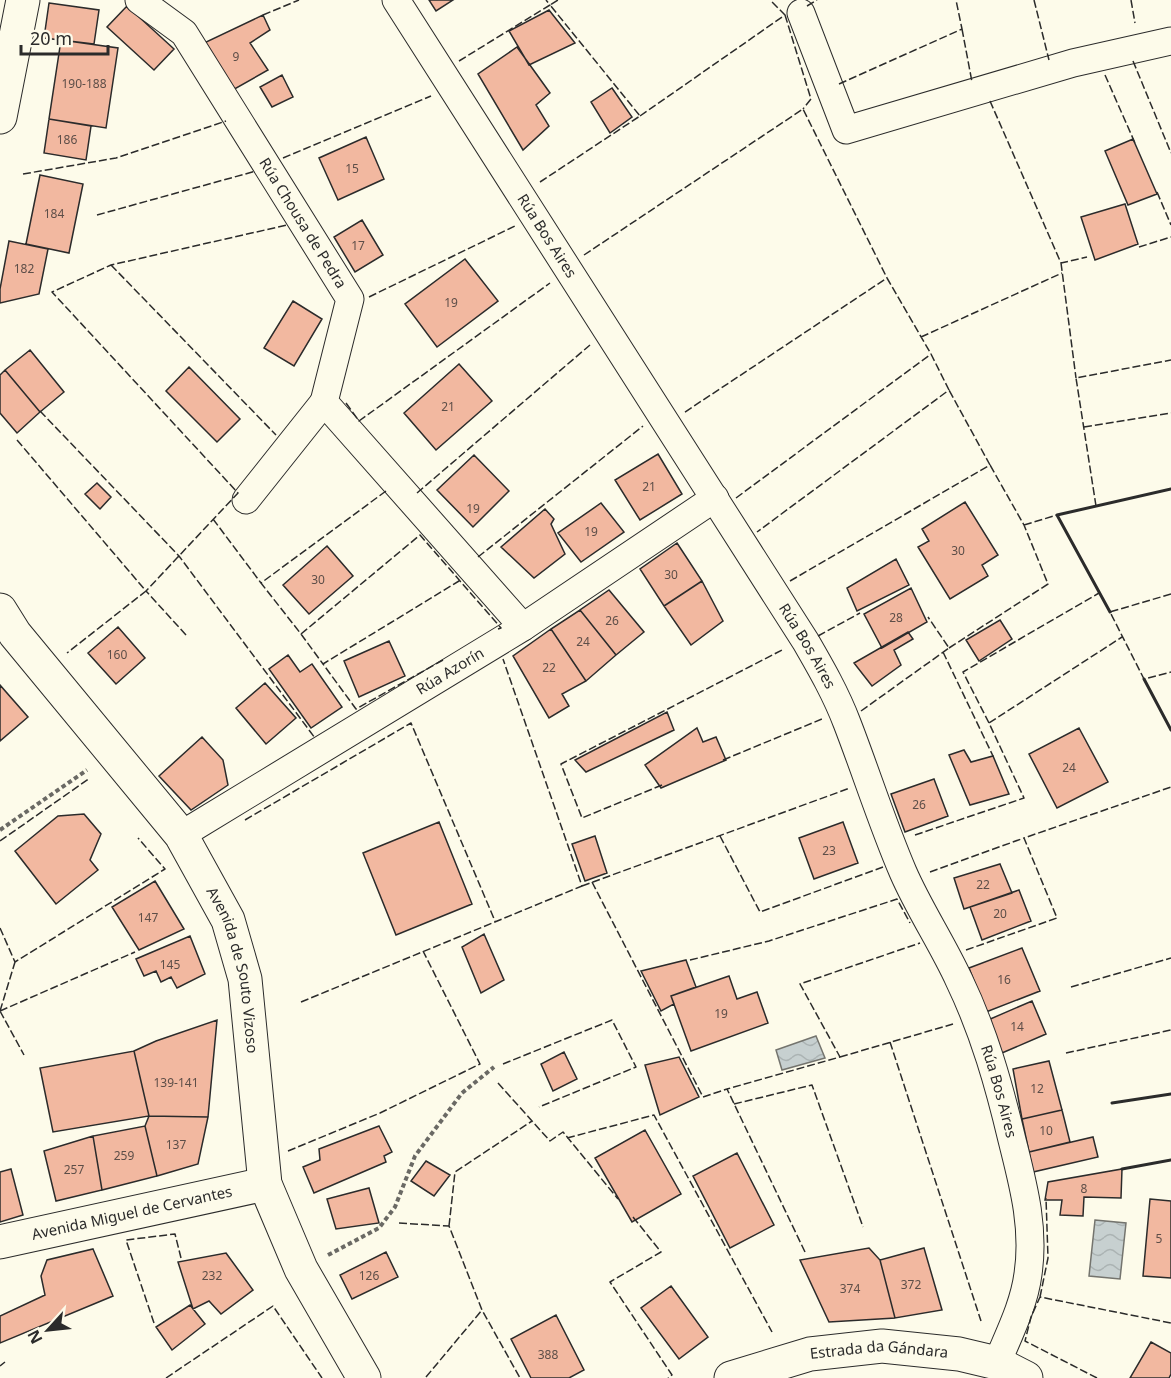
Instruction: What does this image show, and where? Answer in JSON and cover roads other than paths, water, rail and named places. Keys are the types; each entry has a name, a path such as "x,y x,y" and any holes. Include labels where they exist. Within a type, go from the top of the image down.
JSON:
{"street":[{"path":"0,117 23,0"},
{"name":"Rúa Chousa de Pedra","path":"139,0 184,33 350,299 324,402"},
{"name":"Rúa Bos Aires","path":"396,0 715,498 806,642 836,695 905,877 960,981 996,1074 1025,1190 1030,1217 1031,1244 1028,1275 1021,1306 997,1363"},
{"path":"801,13 846,130 1073,63 1171,41"},
{"path":"246,500 324,402 523,627"},
{"name":"Rúa Azorín","path":"181,835 523,627 715,498"},
{"name":"Avenida de Souto Vizoso","path":"0,610 15,634 181,835 228,920 245,979 265,1184 301,1269 364,1378"},
{"name":"Avenida Miguel de Cervantes","path":"0,1242 265,1184"},
{"name":"Estrada da Gándara","path":"731,1378 810,1354 882,1346 959,1354 997,1363 1026,1378"}],"water":[{"path":"816,1036 825,1058 782,1070 776,1050"},
{"path":"1095,1220 1126,1223 1120,1279 1089,1276"}]}
